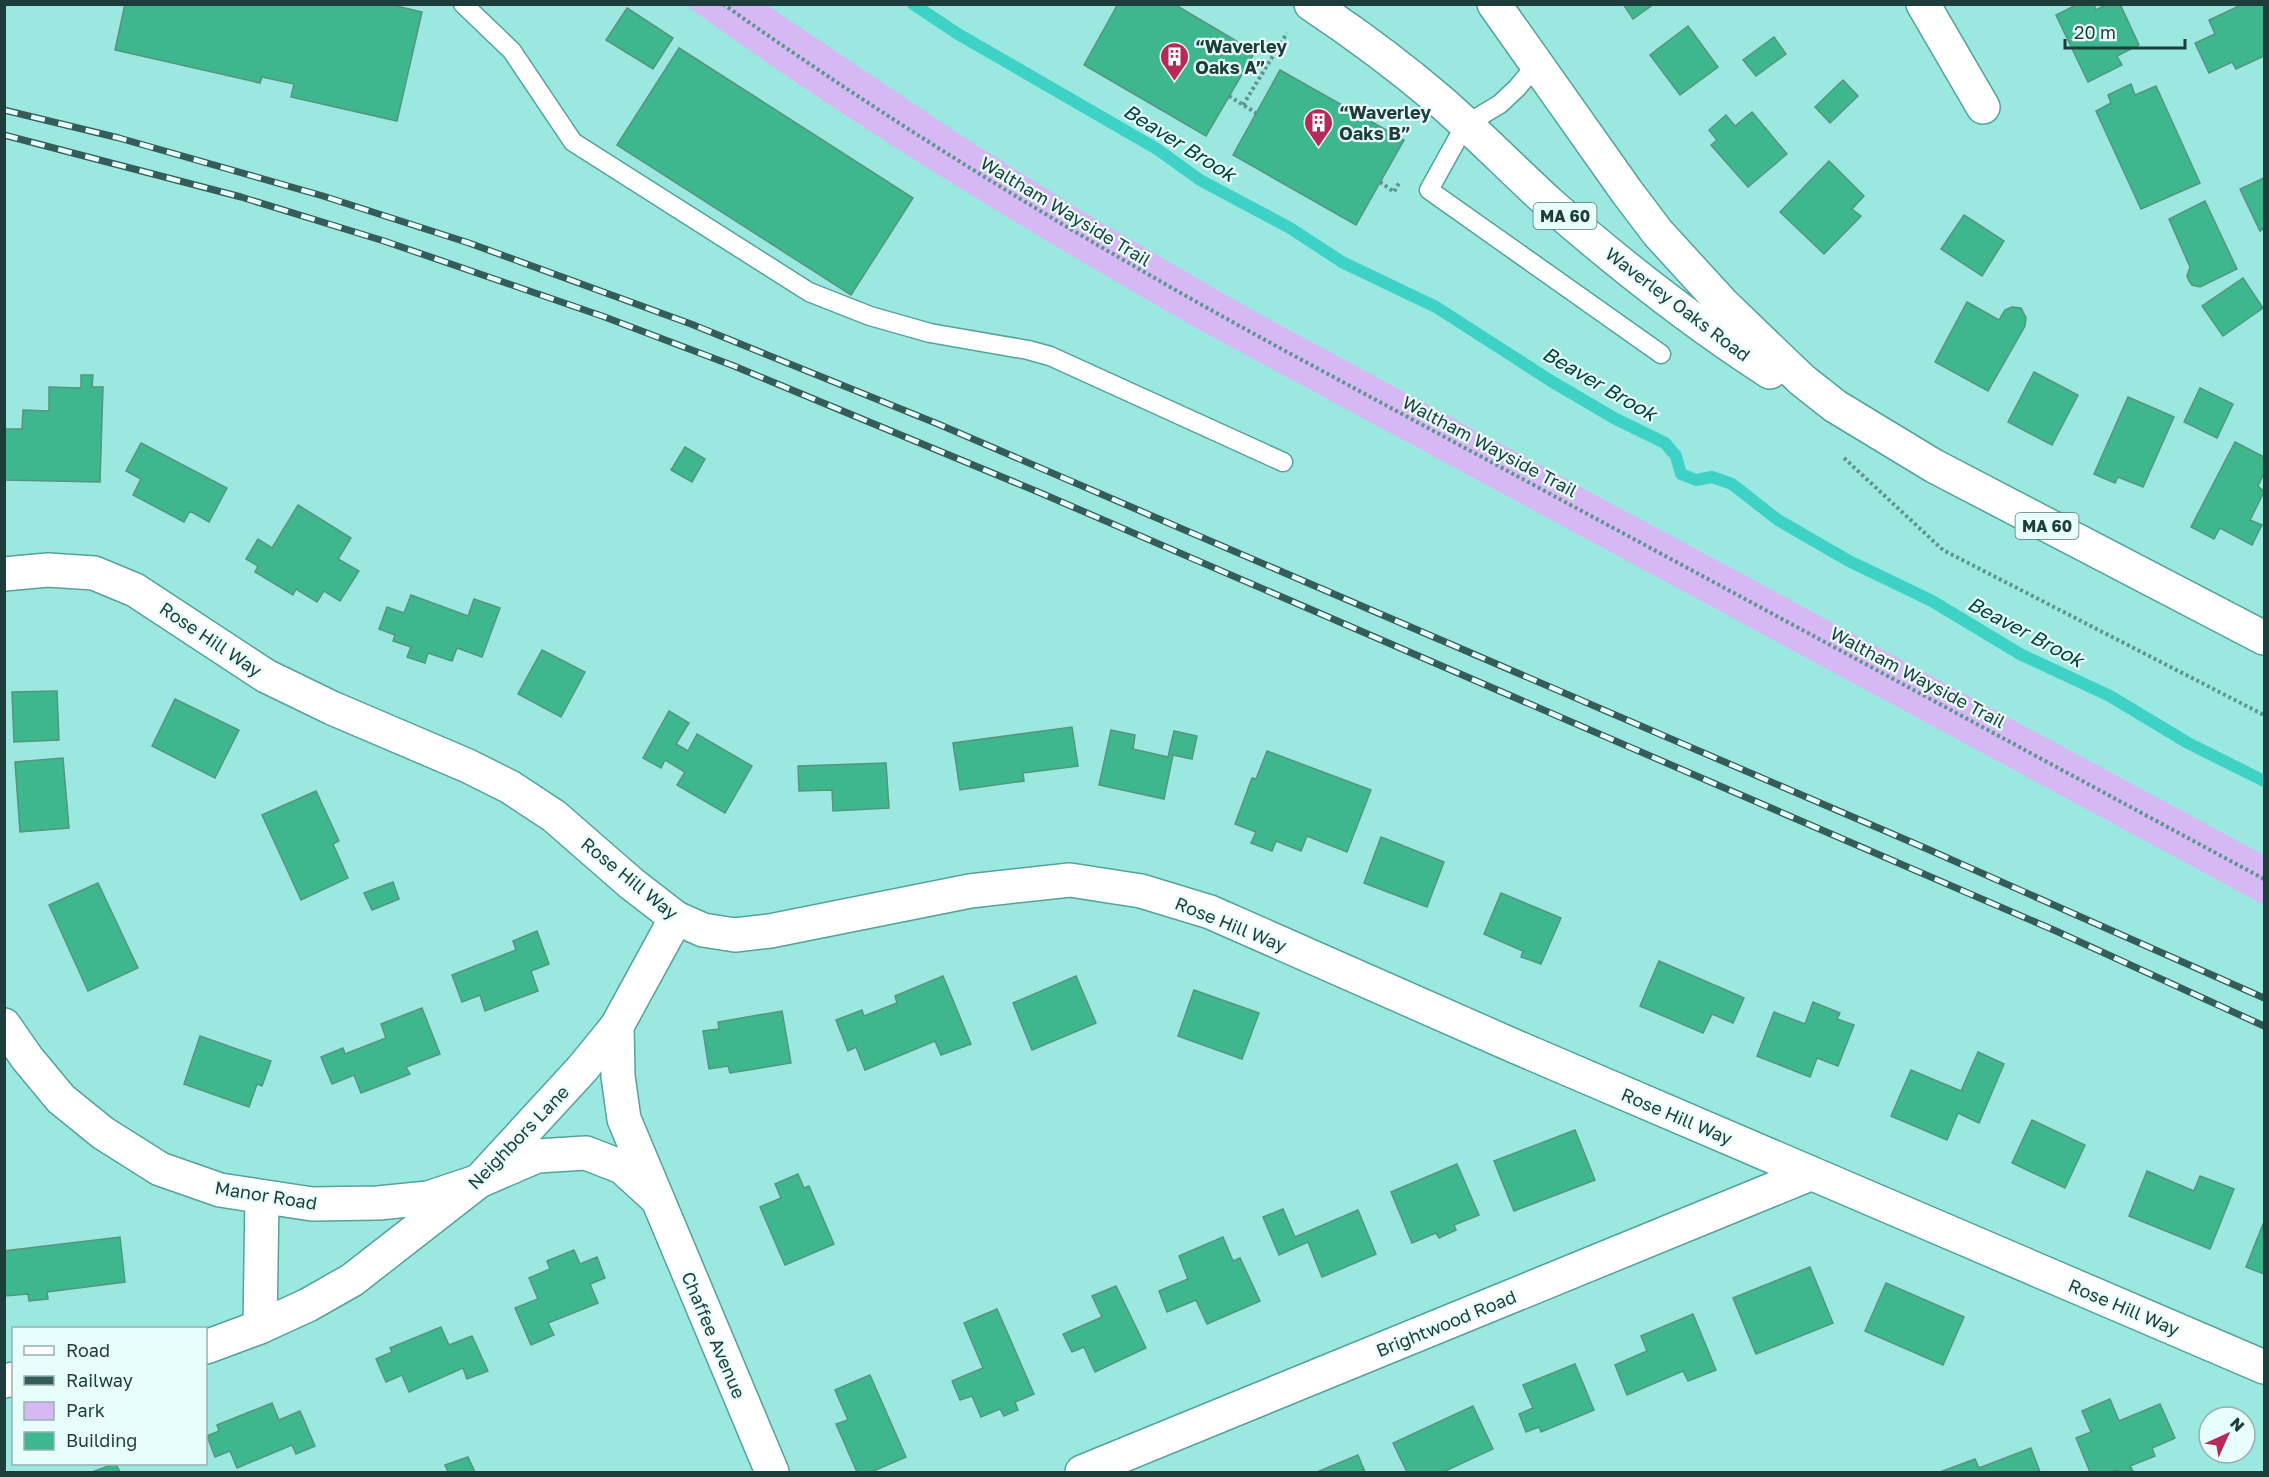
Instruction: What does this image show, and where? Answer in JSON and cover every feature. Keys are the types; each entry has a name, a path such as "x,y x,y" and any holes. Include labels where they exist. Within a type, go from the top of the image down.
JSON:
{"street":[{"name":"Waverley Oaks Road","path":"1311,4 1387,57 1442,102 1550,203 1678,309 1778,377 1835,406 1977,490 2265,638"},
{"name":"Waverley Oaks Road","path":"1494,4 1627,192 1681,259 1768,349 1835,406"},
{"path":"1923,4 1983,107"},
{"name":"Rose Hill Way","path":"4,574 48,570 94,573 135,590 266,676 510,787 554,816 632,885 676,918 703,930 735,935 770,931 969,891 1070,880 1141,891 1210,912 1810,1173 2265,1367"},
{"name":"Neighbors Lane","path":"207,1347 260,1327 308,1305 352,1280 479,1181 582,1069 617,1026 676,918"},
{"name":"Manor Road","path":"4,1025 27,1058 61,1099 103,1133 160,1169 220,1190 312,1204 378,1203 428,1198 479,1181"},
{"name":"Chaffee Avenue","path":"617,1026 618,1076 624,1119 772,1473"},
{"name":"Chaffee Avenue","path":"479,1181 537,1156 586,1153 622,1167 656,1198"},
{"name":"Brightwood Road","path":"1082,1473 1810,1173"},
{"path":"260,1327 262,1197"}],"lane":[{"path":"463,4 512,51 573,142 809,292 870,316 930,333 1050,356 1282,462"},
{"path":"1537,64 1505,100 1465,124 1429,190 1661,354"}],"path":[{"name":"Waltham Wayside Trail","path":"723,4 919,138 1154,278 2265,879"},
{"path":"1243,105 1288,32"},
{"path":"1229,96 1256,113"},
{"path":"1841,455 1943,550 2265,715"}],"green space":[{"path":"686,5 767,5 962,136 1085,213 1252,310 2264,855 2264,905 1198,329 937,174 810,92"}],"building":[{"path":"125,4 388,4 422,12 397,121 291,97 294,84 262,77 260,83 115,50"},
{"name":"“Waverley Oaks A”","path":"1118,4 1174,4 1255,52 1206,136 1084,65"},
{"path":"1623,4 1654,4 1633,19"},
{"path":"2078,4 2094,4 2096,10 2107,4 2120,4 2139,45 2117,56 2122,65 2088,82 2056,15"},
{"path":"2243,4 2264,4 2264,56 2236,69 2232,62 2209,73 2195,43 2215,34 2209,20"},
{"path":"627,8 673,38 653,69 606,40"},
{"path":"1688,26 1718,67 1680,95 1650,55"},
{"path":"1774,37 1786,54 1756,76 1743,60"},
{"path":"679,48 913,198 851,295 617,145"},
{"name":"“Waverley Oaks B”","path":"1280,70 1404,140 1356,225 1233,155"},
{"path":"1843,80 1858,96 1830,123 1815,107"},
{"path":"2131,84 2135,95 2156,86 2200,183 2141,209 2096,111 2111,103 2108,95"},
{"path":"1752,112 1787,154 1748,187 1711,145 1717,140 1709,130 1726,115 1735,126"},
{"path":"1829,161 1864,196 1852,209 1861,216 1824,254 1780,212"},
{"path":"2264,178 2264,228 2260,231 2240,189"},
{"path":"2205,201 2237,269 2200,287 2192,285 2189,281 2187,276 2190,267 2169,219"},
{"path":"1964,215 2004,241 1982,276 1941,249"},
{"path":"2243,278 2263,308 2223,336 2202,306"},
{"path":"1967,302 1999,320 2005,310 2012,307 2021,308 2026,318 2025,326 1988,391 1935,362"},
{"path":"2034,372 2078,395 2052,445 2008,422"},
{"path":"81,375 93,375 92,387 103,387 100,482 4,480 4,429 22,429 23,410 49,411 49,387 81,388"},
{"path":"2200,388 2233,404 2217,438 2184,422"},
{"path":"2128,397 2174,417 2143,487 2118,477 2115,483 2094,474"},
{"path":"2235,442 2264,457 2264,473 2258,486 2264,492 2250,520 2262,525 2252,545 2220,528 2214,539 2191,527"},
{"path":"141,443 227,488 209,522 190,511 184,522 133,495 141,479 126,471"},
{"path":"685,447 705,459 692,482 671,470"},
{"path":"298,505 351,538 338,559 359,571 340,601 324,591 317,602 296,589 293,595 255,572 258,566 246,559 258,539 272,548"},
{"path":"411,595 468,616 474,599 500,608 482,657 457,648 452,661 428,653 425,663 407,657 411,647 393,641 395,635 379,629 387,607 404,613"},
{"path":"542,650 585,672 561,717 518,694"},
{"path":"57,691 59,740 14,742 12,692"},
{"path":"175,699 239,730 215,778 152,746"},
{"path":"669,711 689,723 676,744 688,751 697,734 752,766 725,813 677,785 685,772 665,760 661,768 643,758"},
{"path":"1072,727 1078,766 1023,773 1024,781 960,790 953,743"},
{"path":"1111,730 1135,735 1133,749 1168,757 1174,731 1197,736 1192,759 1173,755 1164,799 1099,785"},
{"path":"1267,751 1371,790 1347,852 1307,836 1301,851 1276,841 1272,851 1251,843 1256,832 1235,824 1252,778 1256,779"},
{"path":"63,758 69,828 20,832 15,762"},
{"path":"886,763 889,808 833,811 832,790 799,791 798,766"},
{"path":"316,791 339,841 333,844 348,878 301,900 262,815"},
{"path":"1381,837 1444,862 1427,907 1364,883"},
{"path":"393,882 399,899 372,910 364,893"},
{"path":"98,883 138,968 88,991 49,905"},
{"path":"1501,893 1561,918 1541,964 1521,957 1523,951 1484,934"},
{"path":"537,931 549,964 531,971 538,991 485,1011 480,995 462,1002 452,975 516,950 513,941"},
{"path":"1659,961 1744,998 1733,1023 1712,1014 1703,1033 1640,1006"},
{"path":"943,976 971,1044 941,1055 935,1041 865,1070 856,1047 848,1051 836,1020 862,1010 864,1016 897,1003 895,996"},
{"path":"1076,976 1096,1023 1032,1050 1013,1003"},
{"path":"1194,990 1259,1013 1242,1059 1178,1036"},
{"path":"1813,1002 1840,1013 1837,1019 1854,1025 1838,1066 1817,1058 1810,1077 1757,1056 1774,1012 1805,1024"},
{"path":"422,1008 440,1054 406,1067 410,1074 361,1093 354,1075 332,1084 321,1057 343,1048 345,1054 386,1038 381,1024"},
{"path":"782,1011 791,1063 730,1073 728,1066 709,1069 703,1031 719,1029 718,1022"},
{"path":"200,1036 271,1061 262,1086 257,1084 249,1107 184,1084"},
{"path":"1978,1052 2004,1064 1979,1123 1958,1113 1947,1140 1891,1116 1911,1070 1961,1091"},
{"path":"2032,1120 2085,1145 2065,1188 2012,1163"},
{"path":"1575,1130 1595,1180 1514,1211 1494,1161"},
{"path":"1457,1164 1479,1215 1454,1225 1456,1230 1439,1238 1436,1233 1412,1243 1391,1192"},
{"path":"2147,1171 2194,1191 2200,1176 2234,1189 2210,1249 2129,1216"},
{"path":"798,1174 804,1188 809,1186 834,1244 785,1265 760,1207 781,1198 775,1184"},
{"path":"1283,1209 1295,1237 1358,1210 1376,1254 1322,1277 1308,1242 1279,1255 1263,1217"},
{"path":"2264,1224 2264,1274 2246,1267"},
{"path":"120,1237 125,1282 47,1292 48,1299 29,1301 28,1294 5,1296 4,1251"},
{"path":"1223,1237 1233,1261 1240,1258 1260,1301 1207,1324 1196,1300 1167,1312 1159,1291 1188,1279 1179,1256"},
{"path":"574,1250 580,1264 597,1257 605,1278 590,1284 598,1303 548,1323 554,1335 531,1345 515,1308 538,1299 529,1278 550,1269 547,1261"},
{"path":"1810,1267 1833,1323 1756,1354 1733,1298"},
{"path":"1886,1283 1964,1317 1943,1365 1865,1331"},
{"path":"1116,1286 1146,1348 1095,1372 1084,1347 1072,1352 1063,1334 1102,1317 1092,1296"},
{"path":"997,1309 1034,1394 1015,1402 1018,1410 1004,1416 1000,1409 981,1417 972,1396 960,1400 952,1381 983,1368 964,1323"},
{"path":"1693,1314 1716,1370 1688,1381 1683,1371 1627,1395 1615,1365 1647,1351 1641,1336"},
{"path":"441,1327 449,1345 472,1336 488,1371 467,1379 463,1368 409,1392 402,1375 386,1382 376,1359 392,1352 390,1348"},
{"path":"1575,1364 1594,1410 1541,1432 1539,1427 1526,1432 1519,1414 1533,1408 1523,1385"},
{"path":"870,1375 906,1457 871,1472 857,1472 836,1424 848,1420 835,1390"},
{"path":"2110,1399 2119,1421 2160,1404 2175,1438 2152,1448 2155,1456 2130,1466 2133,1471 2090,1472 2076,1438 2091,1432 2082,1411"},
{"path":"272,1403 279,1420 300,1411 315,1446 296,1454 292,1445 237,1468 230,1451 215,1457 207,1436 219,1431 217,1425"},
{"path":"1473,1406 1493,1449 1443,1472 1407,1472 1393,1443"},
{"path":"2031,1448 2040,1472 1940,1472 1975,1459 1979,1468"},
{"path":"1358,1455 1365,1472 1317,1472"},
{"path":"468,1457 475,1472 448,1472 445,1465"},
{"path":"116,1465 120,1472 92,1472"}],"waterway":[{"name":"Beaver Brook","path":"913,4 958,34 1157,149 1200,180 1290,228 1342,262 1436,307 1551,381 1614,418 1665,443 1676,456 1681,474 1696,480 1712,477 1732,484 1778,520 1849,561 1932,601 2020,654 2110,696 2188,743 2264,781"}],"railway":[{"path":"4,110 119,138 323,196 469,243 691,324 938,424 1925,848 2264,998"},
{"path":"4,135 241,197 384,241 602,316 734,366 1043,494 2056,931 2264,1026"}],"place":[{"name":"“Waverley Oaks A”","path":"1174,82"},
{"name":"“Waverley Oaks B”","path":"1318,148"}]}
